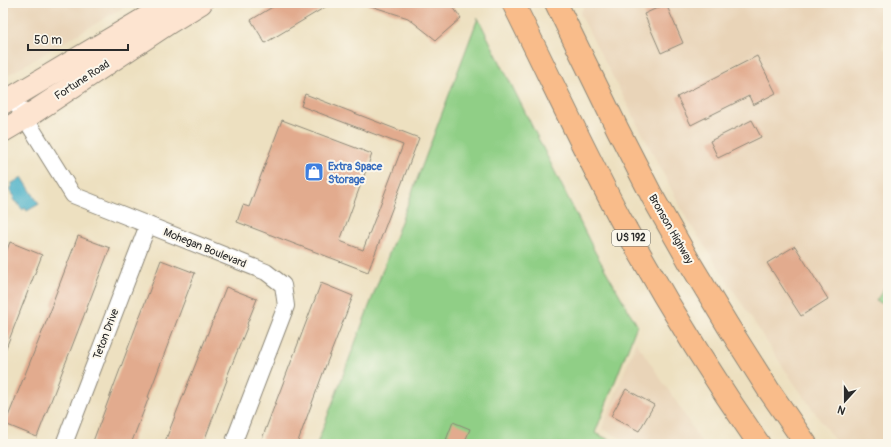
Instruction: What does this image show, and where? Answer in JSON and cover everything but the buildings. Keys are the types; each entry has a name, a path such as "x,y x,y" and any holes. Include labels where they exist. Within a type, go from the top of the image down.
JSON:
{"highway":[{"path":"506,3 518,12"},
{"name":"Bronson Highway","path":"556,3 618,130 664,216 728,326 768,389 806,444"},
{"name":"US 192","path":"518,12 621,220 698,353 759,444"}],"main road":[{"name":"Fortune Road","path":"8,100 171,3"},
{"name":"Fortune Road","path":"3,131 201,3"}],"street":[{"name":"Mohegan Boulevard","path":"8,100 25,118 73,195 266,272 283,285 286,306 233,444"},
{"name":"Teton Drive","path":"64,444 148,225"}],"shaded area":[{"path":"3,3 131,3 3,78"},
{"path":"585,3 888,3 888,30 882,46 888,51 888,282 876,301 888,306 888,444 837,444 785,370 687,219 580,14"},
{"path":"636,342 681,409 702,444 633,444 602,429"}],"green space":[{"path":"478,18 595,252 637,325 595,433 618,444 317,444"},
{"path":"888,282 888,306 876,301"}],"water":[{"path":"22,177 39,204 27,211 25,208 22,210 17,202 15,202 13,199 14,196 9,189 12,187 11,184"}],"place":[{"name":"Extra Space Storage","path":"314,172"}]}
